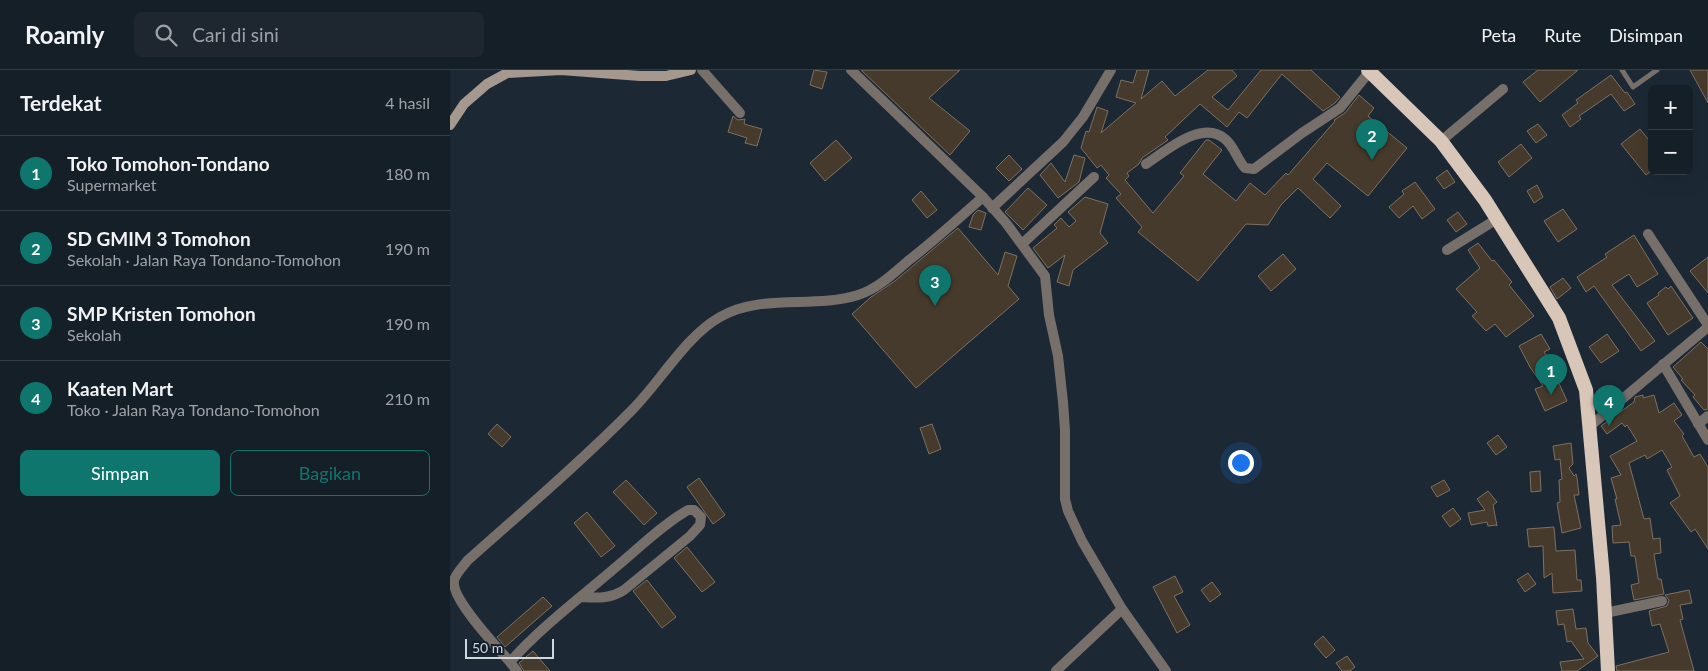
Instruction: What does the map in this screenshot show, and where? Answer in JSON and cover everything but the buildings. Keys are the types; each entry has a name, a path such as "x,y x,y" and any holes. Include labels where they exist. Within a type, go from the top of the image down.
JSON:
{"highway":[{"path":"1368,71 1441,141 1497,219 1560,318 1586,390 1602,567 1608,671"}],"main road":[{"path":"450,125 464,104 487,84 507,73 561,70 666,76 692,70"}],"street":[{"path":"702,70 740,113"},
{"path":"851,70 983,197 1022,244 1045,276 1049,316 1058,356 1063,402 1065,492 1068,511 1082,541 1122,610 1166,671"},
{"path":"992,208 1063,142 1083,117 1110,70"},
{"path":"1146,164 1181,141 1198,133 1208,132 1225,138 1245,168 1254,169 1302,133 1340,108 1368,71"},
{"path":"1441,141 1503,89"},
{"path":"1022,244 1094,177"},
{"path":"517,671 482,630 462,603 455,589 454,581 467,561 574,468 627,415 688,344 720,316 734,310 770,304 844,298 866,292 893,274 983,197"},
{"path":"1447,250 1497,219"},
{"path":"1589,428 1708,326 1648,234"},
{"path":"1663,364 1708,440"},
{"path":"1698,424 1708,416"},
{"path":"510,662 546,626 581,597 683,513 688,510 694,510 701,517 700,525 694,532 624,590 615,596 606,598 581,597"},
{"path":"1605,612 1662,601"},
{"path":"1056,671 1122,610"}],"lane":[{"path":"1622,70 1633,87 1656,70"}],"place":[{"name":"SD GMIM 3 Tomohon","path":"1372,160"},
{"name":"SMP Kristen Tomohon","path":"935,306"},
{"name":"Toko Tomohon-Tondano","path":"1551,395"},
{"name":"Kaaten Mart","path":"1609,426"}]}
